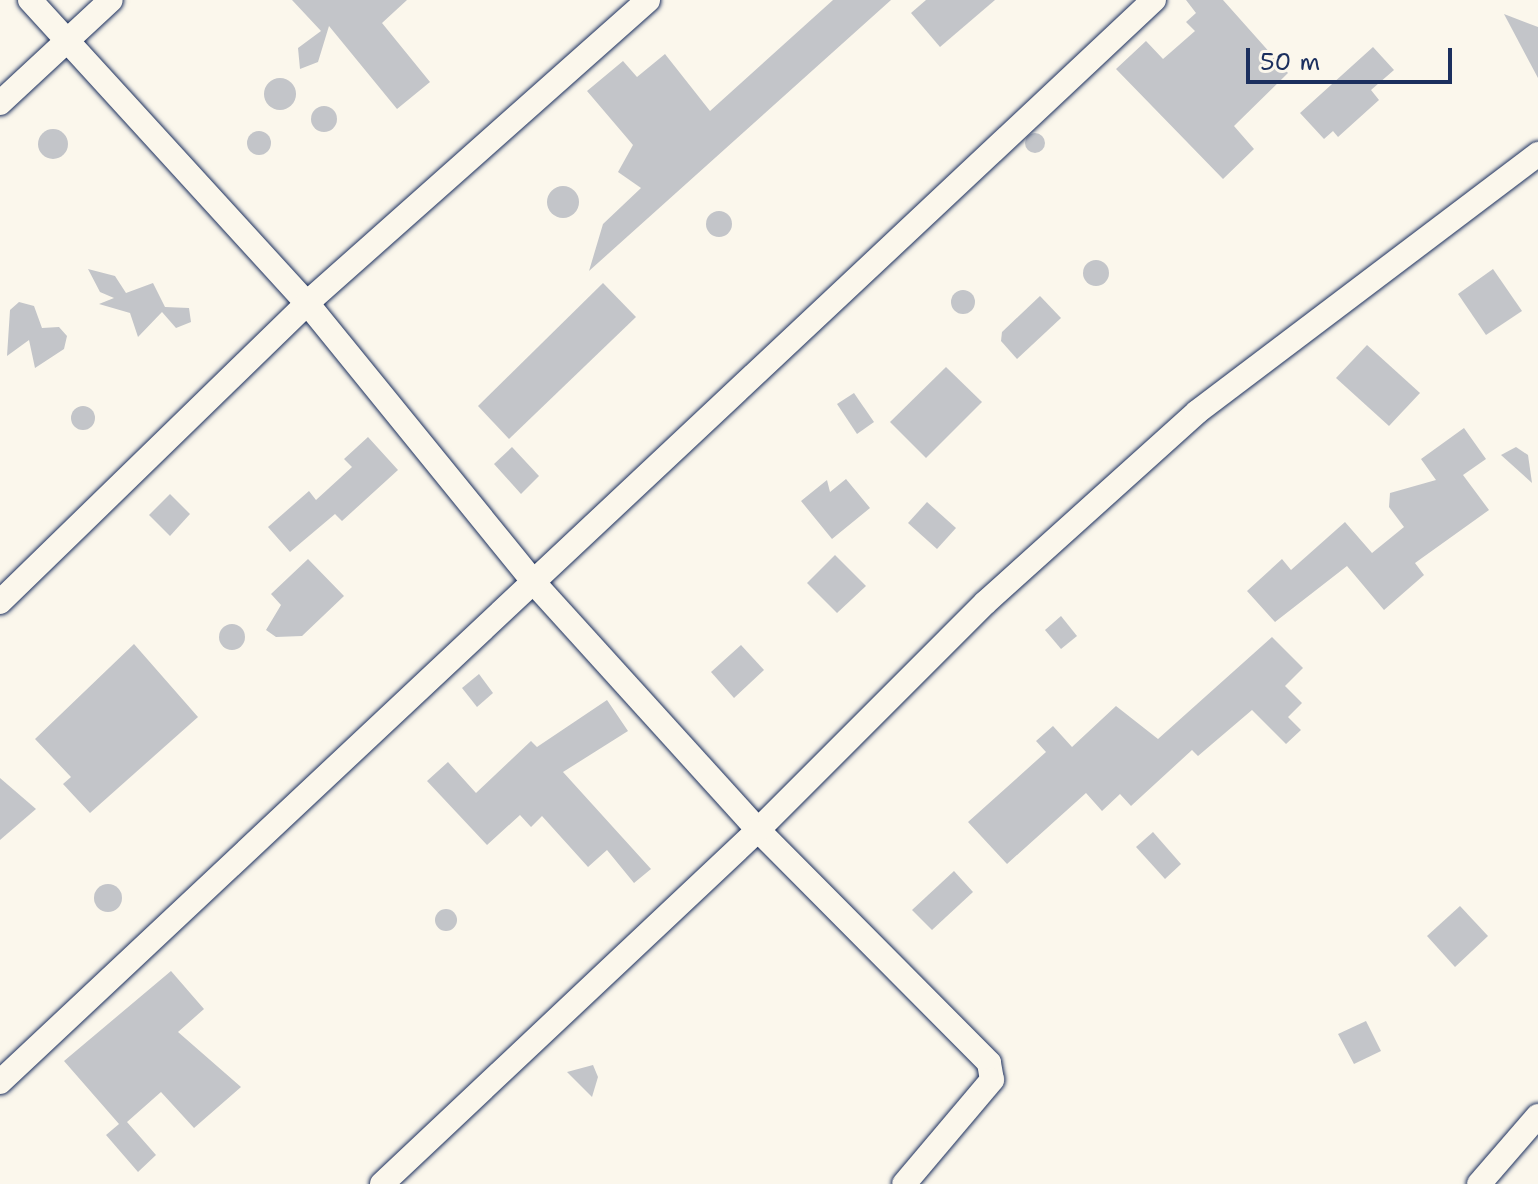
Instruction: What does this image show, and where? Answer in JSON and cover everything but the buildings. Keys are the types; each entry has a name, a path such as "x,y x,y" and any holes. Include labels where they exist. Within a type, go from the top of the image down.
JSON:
{"street":[{"path":"30,0 66,43 307,303 536,585 758,830 989,1063 992,1080 904,1184"},
{"path":"0,103 111,0"},
{"path":"0,602 307,303 648,0"},
{"path":"0,1082 536,585 1154,0"},
{"path":"382,1184 758,830 985,603 1197,412 1538,154"},
{"path":"1479,1184 1538,1116"}]}
